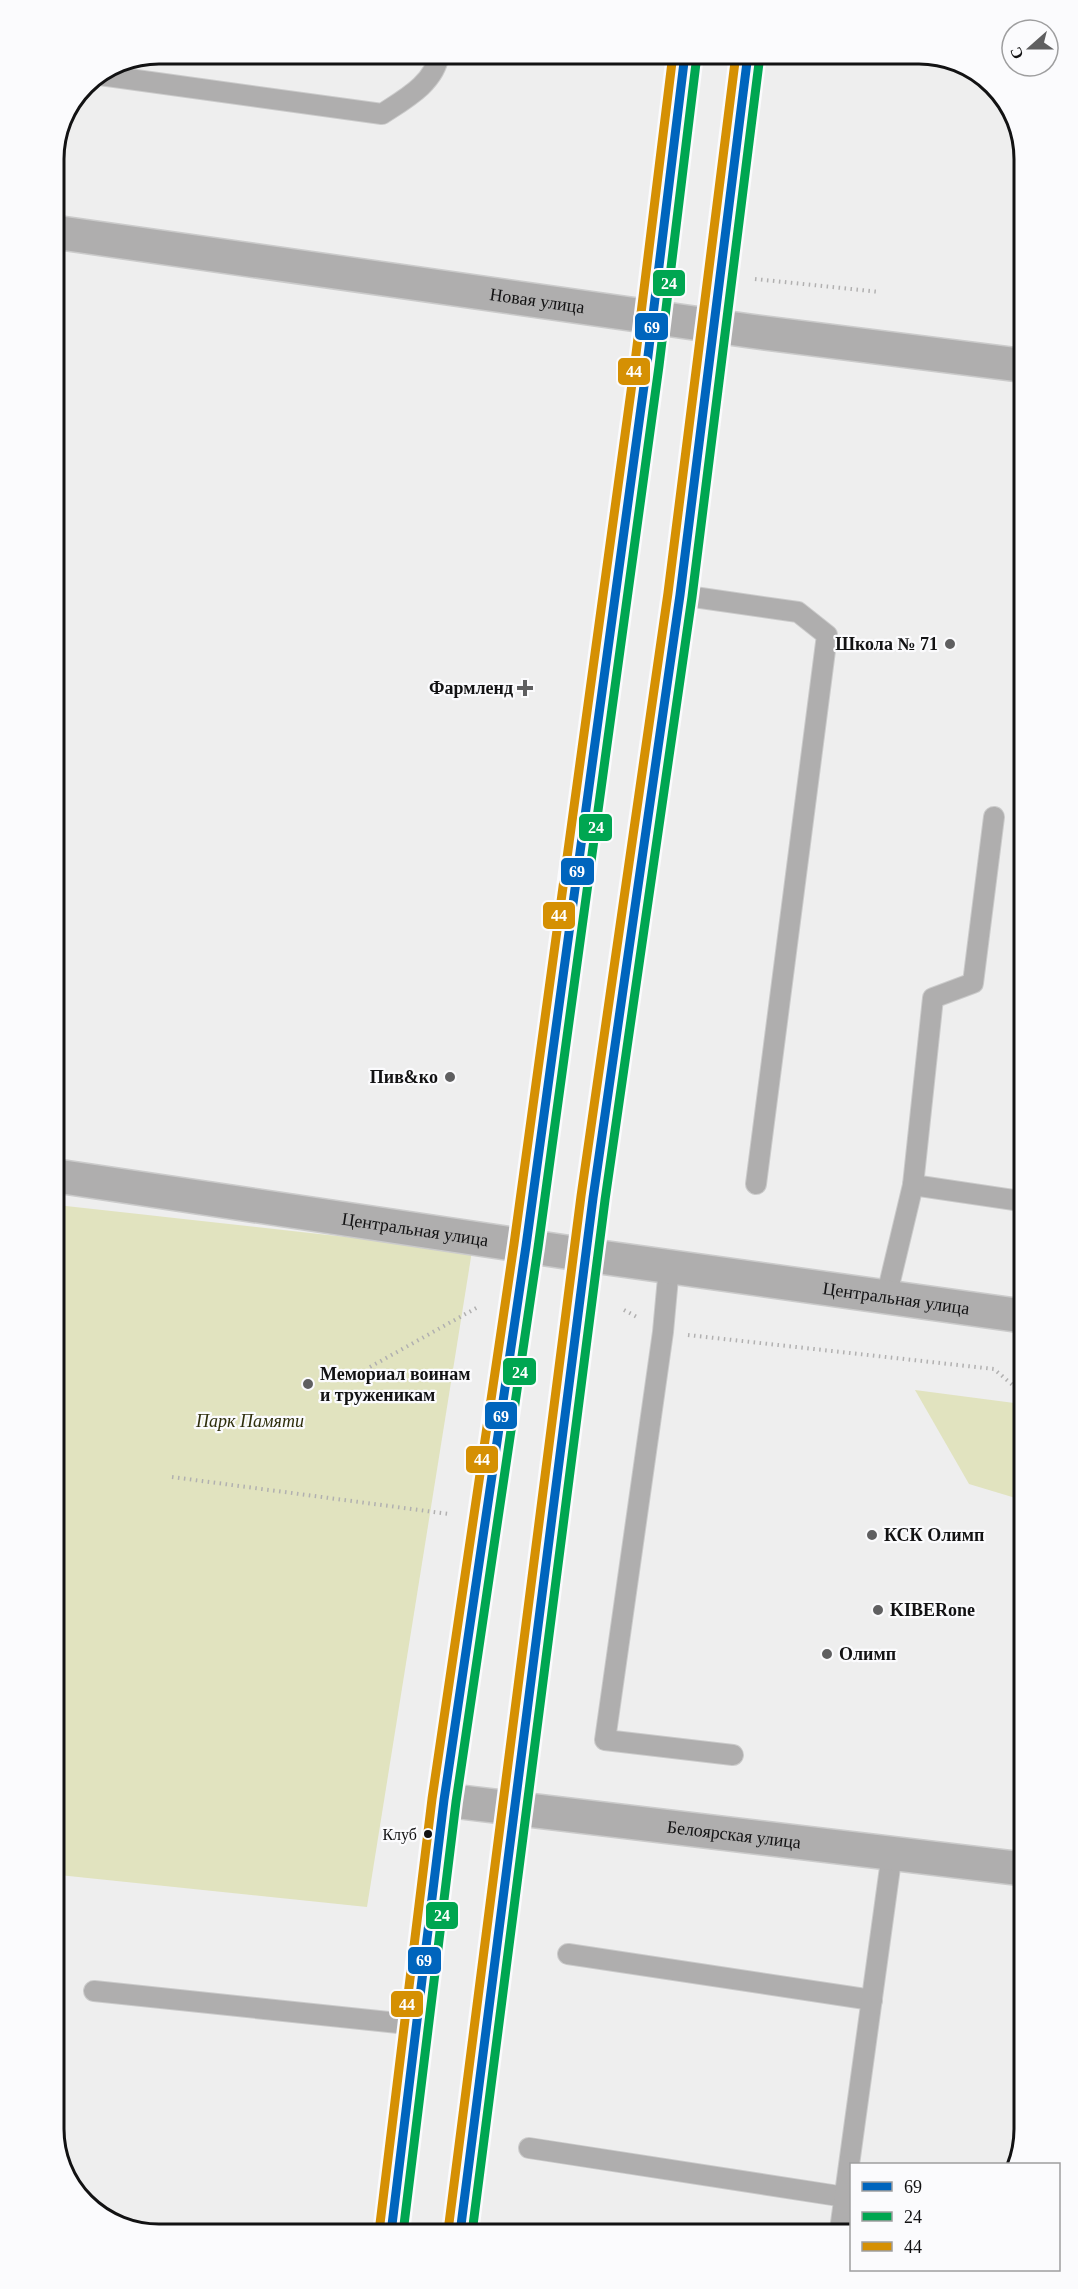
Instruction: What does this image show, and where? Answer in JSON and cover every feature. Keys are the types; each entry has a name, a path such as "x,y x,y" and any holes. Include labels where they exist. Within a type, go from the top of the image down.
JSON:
{"street":[{"path":"392,2224 444,1800 526,1246 652,318 684,65"},
{"path":"461,2224 586,1256 680,595 747,65"},
{"name":"Новая улица","path":"65,234 652,318 1014,364"},
{"name":"Центральная улица","path":"64,1177 586,1256 1014,1315"},
{"name":"Белоярская улица","path":"444,1800 1014,1868"}],"lane":[{"path":"113,77 382,114 416,92 437,64"},
{"path":"680,595 798,612 827,635 756,1184"},
{"path":"886,1298 913,1185 933,998 973,983 994,817"},
{"path":"913,1185 1014,1201"},
{"path":"669,1267 663,1332 606,1740 733,1755"},
{"path":"841,2224 892,1853"},
{"path":"568,1954 872,2000"},
{"path":"94,1991 417,2025"},
{"path":"529,2148 845,2197"}],"path":[{"path":"755,279 880,292"},
{"path":"370,1368 478,1307"},
{"path":"624,1310 663,1332 994,1369 1014,1387"},
{"path":"172,1478 449,1514"}],"green space":[{"name":"Парк Памяти","path":"64,1206 472,1251 367,1907 64,1876"},
{"path":"915,1390 1014,1403 1014,1498 969,1484"}],"transit line":[{"name":"44","path":"380,2224 432,1799 514,1244 635,362 672,65"},
{"name":"69","path":"392,2224 444,1800 526,1246 647,364 684,65"},
{"name":"24","path":"404,2224 456,1802 538,1248 659,366 696,65"},
{"name":"44","path":"449,2224 581,1196 668,593 735,65"},
{"name":"69","path":"461,2224 593,1198 680,595 747,65"},
{"name":"24","path":"473,2224 605,1200 692,597 759,65"}],"place":[{"name":"Школа № 71","path":"950,644"},
{"name":"Фармленд","path":"525,688"},
{"name":"Пив&ко","path":"450,1077"},
{"name":"Мемориал воинам и труженикам","path":"308,1384"},
{"name":"КСК Олимп","path":"872,1535"},
{"name":"KIBERone","path":"878,1610"},
{"name":"Олимп","path":"827,1654"},
{"name":"Клуб","path":"428,1834"}]}
